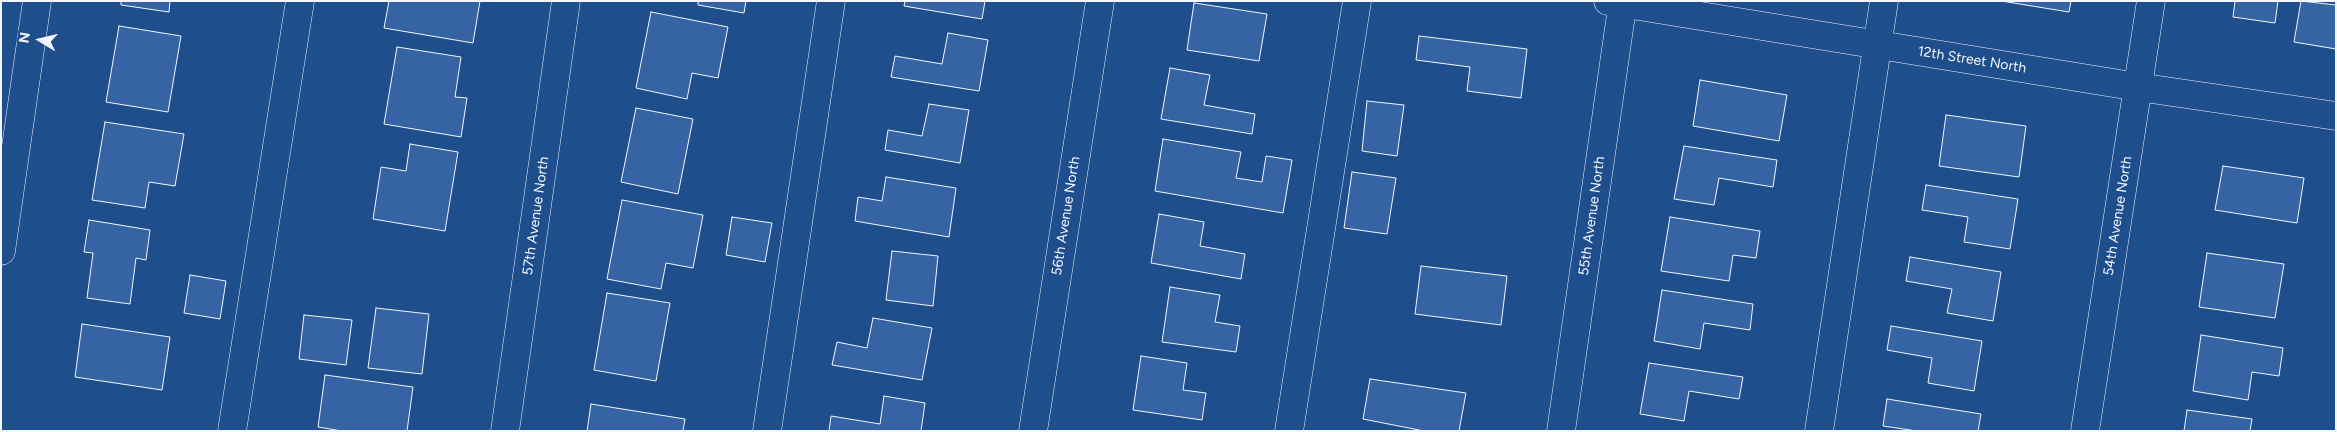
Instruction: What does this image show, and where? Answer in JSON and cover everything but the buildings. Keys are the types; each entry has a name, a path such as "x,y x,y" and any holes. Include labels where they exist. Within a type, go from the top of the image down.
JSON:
{"street":[{"path":"1,251 37,1"},
{"path":"232,431 300,1"},
{"name":"57th Avenue North","path":"505,431 566,1"},
{"path":"767,431 831,1"},
{"name":"56th Avenue North","path":"1033,431 1100,1"},
{"path":"1289,431 1357,1"},
{"path":"1819,431 1884,1"},
{"name":"54th Avenue North","path":"2085,431 2151,1"},
{"name":"12th Street North","path":"1618,2 2138,87 2336,116"},
{"name":"55th Avenue North","path":"1561,431 1618,2"}]}
